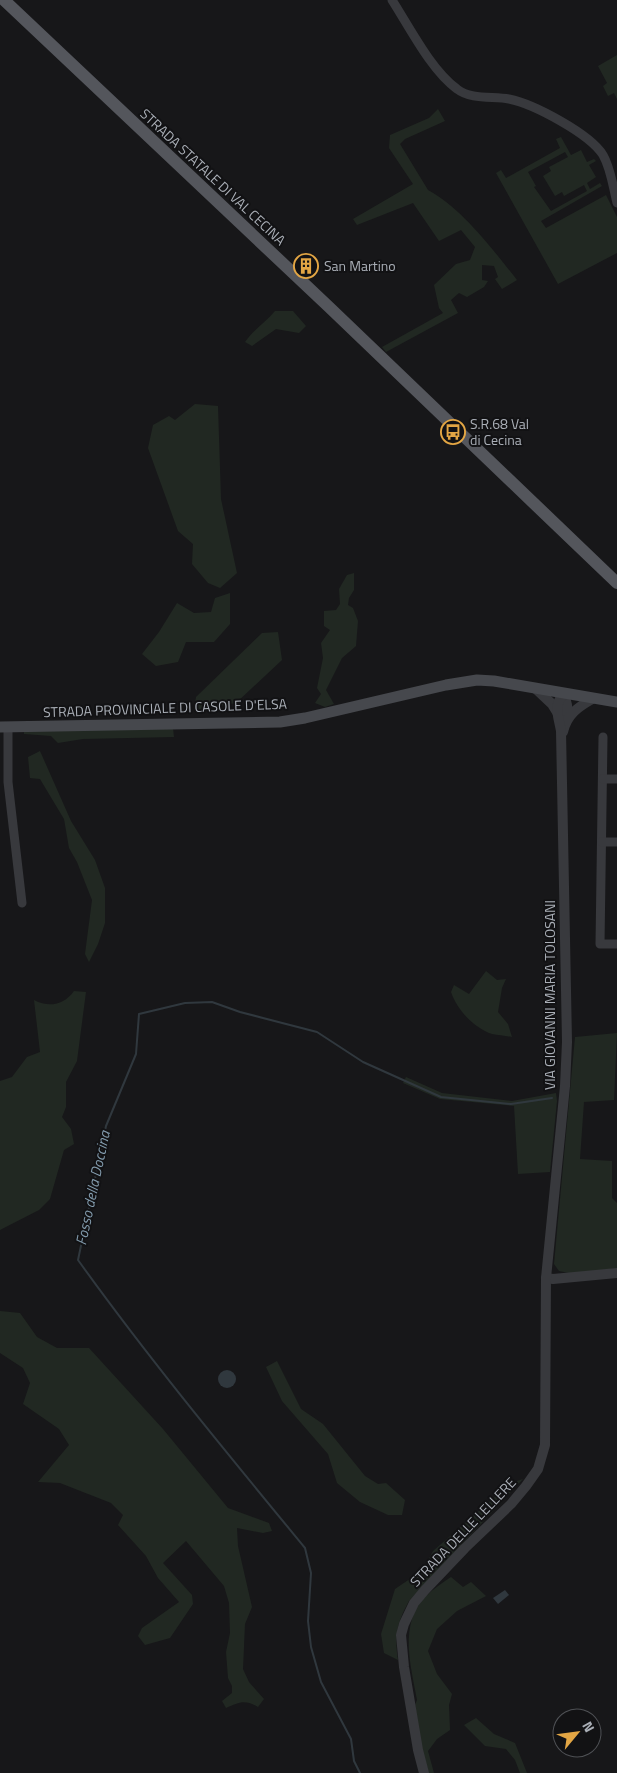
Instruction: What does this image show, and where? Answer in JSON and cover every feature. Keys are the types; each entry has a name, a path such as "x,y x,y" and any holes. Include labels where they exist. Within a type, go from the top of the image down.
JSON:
{"main road":[{"name":"STRADA STATALE DI VAL CECINA","path":"4,0 329,307 617,583"},
{"path":"556,525 586,547 617,575"},
{"name":"STRADA PROVINCIALE DI CASOLE D'ELSA","path":"4,727 280,722 466,681 491,680 617,702"}],"street":[{"path":"392,0 415,39 445,78 458,90 470,95 510,100 529,105 587,138 596,146 606,161 617,203"},
{"path":"535,688 552,704 557,713"},
{"name":"VIA GIOVANNI MARIA TOLOSANI","path":"546,1278 565,1086 566,1058 561,740 557,713 557,704 564,692"},
{"name":"VIA GIOVANNI MARIA TOLOSANI","path":"561,740 568,719 568,708 564,692"},
{"path":"568,719 578,708 594,698"},
{"path":"4,727 22,903"},
{"path":"603,737 600,944 617,944"},
{"path":"603,779 617,779"},
{"path":"602,842 617,842"},
{"path":"546,1278 617,1273"},
{"name":"STRADA DELLE LELLERE","path":"424,1773 416,1742 404,1666 402,1636 404,1624 414,1603 465,1548 511,1504 538,1468 545,1440 546,1278"}],"shaded area":[{"path":"617,55 617,99 614,93 608,96 603,86 607,83 598,66"},
{"path":"438,109 445,121 405,139 400,144 428,190 441,198 465,219 517,280 502,289 495,279 498,277 494,266 482,265 482,280 488,281 484,287 467,297 459,293 451,300 458,313 386,352 382,347 443,313 439,308 434,285 456,264 470,260 475,247 461,230 439,241 413,203 357,225 353,219 413,184 389,148 390,135 429,118"},
{"path":"561,137 571,155 581,150 587,162 594,159 596,161 589,165 596,177 587,183 590,189 600,183 602,186 541,221 546,228 606,195 617,217 617,253 558,284 496,173 501,170 506,178 560,148 556,139","holes":["565,152 568,157 549,167 551,171 543,176 555,196 562,192 564,196 584,185 587,191 551,211 534,187 536,186 528,172"]},
{"path":"275,311 293,311 306,326 299,333 276,329 252,346 245,342 252,333"},
{"path":"195,404 218,406 221,499 237,573 220,588 208,583 192,564 193,544 178,531 148,448 153,425 169,416 175,420"},
{"path":"354,573 354,590 349,598 348,605 353,608 358,621 356,646 342,658 326,690 334,704 325,707 315,703 321,694 317,688 323,658 321,643 330,630 324,626 324,611 336,610 340,604 339,589 347,575"},
{"path":"230,593 230,624 214,642 186,642 178,662 156,666 142,654 159,632 177,603 194,613 211,612 215,598"},
{"path":"278,632 282,660 236,703 194,710 196,697 262,633"},
{"path":"173,728 174,737 83,739 58,743 51,736 24,734 24,730"},
{"path":"40,751 71,821 95,860 105,888 105,923 89,962 85,954 92,900 77,862 69,848 64,819 40,779 30,778 28,757"},
{"path":"486,971 497,980 506,979 502,988 498,1012 508,1024 512,1037 492,1034 473,1023 457,1005 451,992 454,985 469,994"},
{"path":"74,991 86,992 77,1061 66,1082 66,1107 62,1117 71,1129 74,1144 64,1150 50,1199 39,1210 0,1230 0,1081 12,1077 27,1057 40,1052 34,1000 45,1004 56,1004 66,999"},
{"path":"617,1033 614,1100 584,1102 580,1159 612,1161 612,1198 617,1203 617,1268 574,1274 559,1271 554,1264 575,1037"},
{"path":"406,1077 442,1093 512,1101 556,1093 557,1101 550,1172 518,1174 514,1106 440,1099 403,1083"},
{"path":"0,1311 20,1313 37,1337 57,1348 89,1348 163,1429 228,1508 269,1523 272,1531 263,1533 237,1528 238,1546 252,1607 245,1624 243,1669 249,1682 264,1699 258,1707 242,1702 226,1708 222,1701 232,1693 232,1686 228,1678 226,1652 230,1633 229,1603 224,1586 186,1541 163,1563 192,1595 193,1604 170,1638 145,1645 138,1636 142,1628 179,1602 158,1578 146,1556 118,1525 123,1515 111,1503 60,1483 38,1482 69,1445 59,1429 23,1404 30,1383 23,1368 0,1353"},
{"path":"277,1361 301,1409 323,1424 365,1476 378,1484 386,1483 405,1500 402,1515 388,1515 360,1502 337,1483 328,1454 282,1401 266,1367"},
{"path":"227,1370 233,1373 236,1379 233,1385 227,1388 221,1385 218,1379 221,1373"},
{"path":"523,1479 409,1601 398,1629 396,1643 398,1660 384,1653 381,1634 395,1589 423,1570 433,1551 511,1483"},
{"path":"451,1577 463,1587 471,1582 486,1596 457,1611 437,1629 428,1651 437,1674 452,1694 449,1705 450,1730 437,1739 428,1751 434,1773 429,1773 422,1749 415,1705 417,1700 410,1660 409,1632 417,1607 429,1593"},
{"path":"505,1590 509,1595 498,1604 493,1598"},
{"path":"476,1718 494,1734 515,1743 527,1773 520,1773 515,1760 506,1749 485,1746 464,1725"}],"waterway":[{"name":"Fosso della Doccina","path":"360,1773 354,1761 351,1739 321,1682 311,1647 308,1621 311,1573 305,1548 160,1370 78,1260 106,1126 136,1054 139,1014 185,1003 212,1002 240,1012 317,1032 363,1062 441,1097 511,1104 552,1098"}],"place":[{"name":"San Martino","path":"306,266"},
{"name":"S.R.68 Val di Cecina","path":"453,432"}]}
